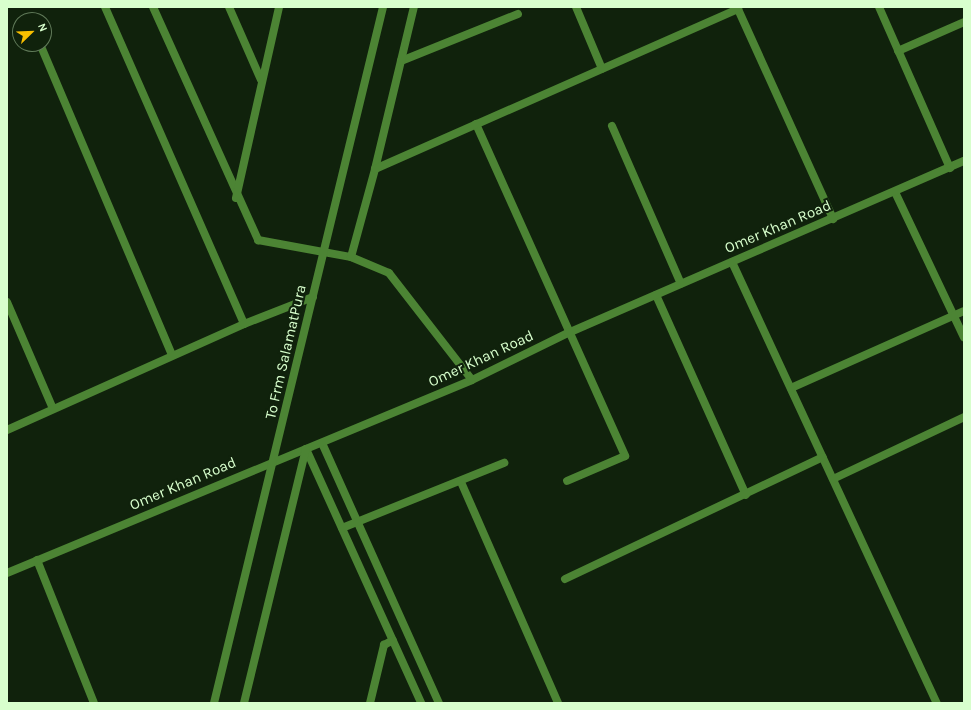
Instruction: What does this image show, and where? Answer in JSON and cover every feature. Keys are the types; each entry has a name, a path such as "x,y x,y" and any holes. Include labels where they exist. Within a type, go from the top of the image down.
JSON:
{"street":[{"path":"105,7 244,324"},
{"path":"153,7 236,198 258,240 323,254 351,257 389,273 472,380"},
{"path":"229,7 261,80"},
{"path":"236,198 261,80 279,7"},
{"name":"To Frm SalamatPura","path":"214,703 276,460 323,254 383,7"},
{"path":"351,257 375,169 414,7"},
{"path":"576,7 602,69"},
{"path":"879,7 950,168"},
{"path":"375,169 737,8 833,219"},
{"path":"401,61 518,14"},
{"path":"898,51 964,22"},
{"path":"43,52 172,356"},
{"path":"476,124 568,333 625,456 567,481"},
{"path":"612,126 681,284"},
{"name":"Omer Khan Road","path":"7,573 276,460 322,443 472,380 568,333 964,161"},
{"path":"895,192 964,337"},
{"path":"732,262 937,703"},
{"path":"656,295 746,495"},
{"path":"7,430 244,324 313,297"},
{"path":"7,302 53,409"},
{"path":"791,388 964,311"},
{"path":"833,479 964,417"},
{"path":"322,443 438,703"},
{"path":"306,449 421,703"},
{"path":"244,703 306,449"},
{"path":"565,579 746,495 823,457"},
{"path":"342,528 461,482 504,463"},
{"path":"461,482 558,703"},
{"path":"37,560 94,703"},
{"path":"370,703 384,644 393,640"}]}
